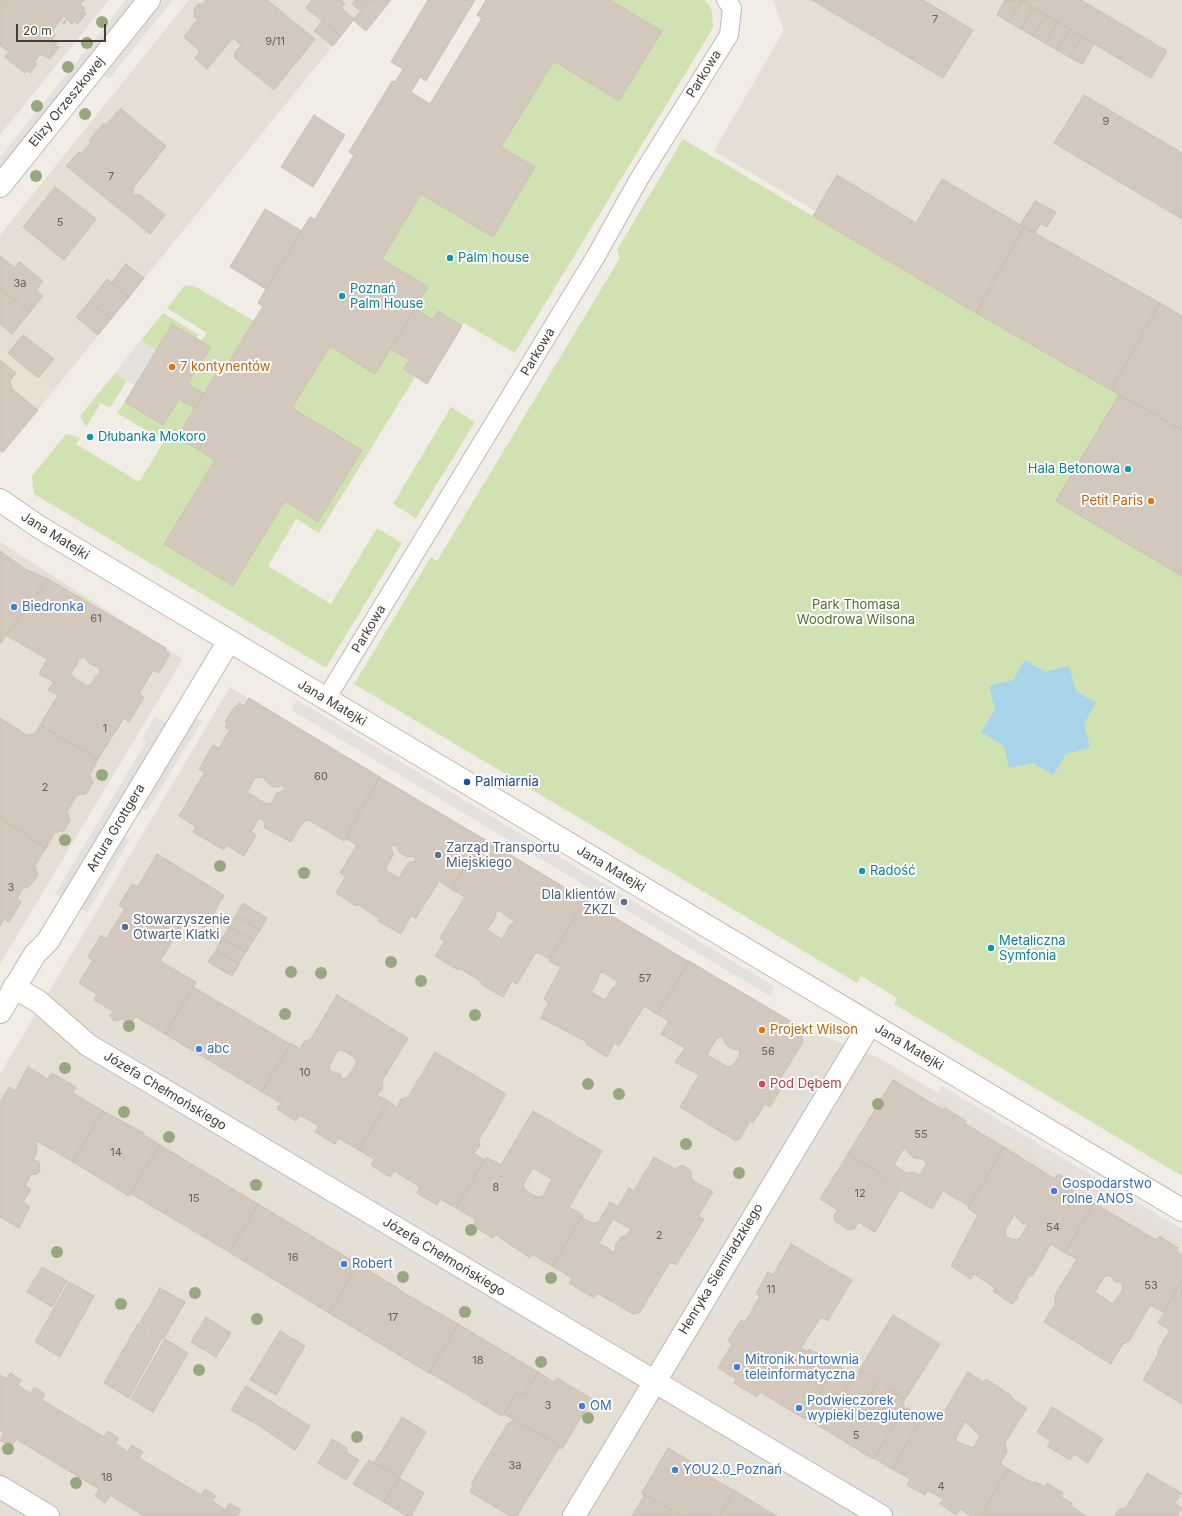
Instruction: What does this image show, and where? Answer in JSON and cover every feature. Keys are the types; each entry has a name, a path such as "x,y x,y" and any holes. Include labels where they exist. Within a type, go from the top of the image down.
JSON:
{"street":[{"name":"Elizy Orzeszkowej","path":"0,186 149,0"},
{"name":"Jana Matejki","path":"0,500 39,527 326,700 1182,1210"},
{"name":"Artura Grottgera","path":"0,1012 35,954 48,941 229,641"},
{"name":"Józefa Chełmońskiego","path":"14,987 39,1002 88,1045 654,1380 866,1512"},
{"name":"Henryka Siemiradzkiego","path":"574,1516 654,1380 870,1024"},
{"path":"0,1487 48,1516"}],"lane":[{"name":"Parkowa","path":"326,700 596,256 639,179 729,34 732,8 726,0"}],"shaded area":[{"path":"0,0 109,0 0,135"},
{"path":"126,0 136,0 0,171 0,157"},
{"path":"161,0 173,0 109,79 102,74"},
{"path":"189,0 370,0 54,390 0,346 0,235"},
{"path":"773,0 1182,0 1182,428 714,151 784,30"},
{"path":"141,340 156,350 134,385 115,373"},
{"path":"0,346 54,390 0,456"},
{"path":"0,542 183,659 0,964"},
{"path":"230,687 798,1026 879,1058 1182,1239 1182,1516 0,1516 0,1074"},
{"path":"297,700 775,987 770,996 291,710"},
{"path":"155,716 168,724 63,899 55,894 146,742 142,739"},
{"path":"193,716 202,721 147,811 139,806"},
{"path":"122,834 130,839 87,913 78,908"},
{"path":"97,1029 458,1244 453,1253 92,1037"},
{"path":"83,1052 572,1344 566,1352 79,1060"},
{"path":"942,1086 1182,1229 1182,1241 937,1096"},
{"path":"811,1088 818,1093 775,1165 767,1160"},
{"path":"834,1102 841,1107 796,1182 789,1178"},
{"path":"742,1203 749,1207 694,1300 687,1296"},
{"path":"758,1230 765,1234 717,1315 709,1310"},
{"path":"481,1259 585,1321 580,1329 476,1267"},
{"path":"749,1419 911,1516 894,1516 745,1427"},
{"path":"735,1442 852,1512 849,1516 842,1516 731,1450"}],"green space":[{"path":"610,0 704,0 709,5 712,12 713,26 515,353 464,323 462,326 438,311 433,320 415,309 428,287 382,259 421,194 493,237 535,167 501,147 554,61 619,101 662,31"},
{"name":"Park Thomasa Woodrowa Wilsona","path":"683,139 976,313 1182,430 1182,1176 894,1004 897,998 861,976 857,983 354,684 431,557 437,561 620,258 617,250"},
{"path":"191,285 254,321 224,370 219,367 204,393 188,384 211,347 201,341 207,333 167,308 184,286"},
{"path":"163,313 199,335 196,338 172,324 156,350 141,340"},
{"path":"330,346 390,349 409,360 403,369 415,377 319,533 296,519 268,566 331,604 377,528 402,543 326,668 34,494 32,476 66,434 80,438 76,444 139,482 164,441 117,413 125,402 163,425 179,399 195,408 177,437 215,460 164,544 233,586 285,501 318,522 362,450 292,408"},
{"path":"115,373 127,381 110,408 101,403 86,427 80,416"},
{"path":"451,407 475,422 416,518 393,504"}],"water":[{"path":"1025,660 1045,672 1069,666 1076,691 1096,703 1084,724 1090,748 1066,754 1053,775 1033,763 1009,768 1004,746 981,732 995,710 989,686 1013,680"}],"building":[{"path":"0,0 84,0 80,5 85,8 83,10 86,13 78,24 74,21 72,24 64,16 48,36 51,38 56,34 52,39 57,43 55,45 59,47 50,59 40,54 34,62 37,64 30,73 27,70 25,73 5,57 9,52 0,45"},
{"path":"206,0 267,0 315,39 274,90 235,58 234,54 241,45 233,38 207,69 195,58 200,51 184,37 198,19 194,17 194,10 198,4 203,4"},
{"path":"312,0 341,0 345,3 341,8 354,19 341,36 306,8"},
{"path":"355,0 370,0 361,11 352,4"},
{"path":"370,0 391,0 366,31 353,20"},
{"name":"Poznań Palm House","path":"428,0 475,0 426,81 420,77 411,92 430,104 482,18 477,15 486,0 610,0 662,31 619,101 554,61 501,147 535,167 493,237 421,194 382,259 428,287 415,309 375,374 330,346 292,408 362,450 318,522 285,501 233,586 164,544 215,460 177,437 220,367 224,370 263,306 258,303 310,217 315,219 354,155 349,152 392,81 395,82 403,69 391,62"},
{"path":"812,0 923,0 973,30 943,78"},
{"path":"1005,0 1022,1 1009,22 997,15"},
{"path":"1020,0 1081,0 1167,51 1151,78"},
{"path":"1022,1 1034,8 1021,29 1009,22"},
{"path":"1034,8 1046,15 1033,36 1021,29"},
{"path":"1046,15 1058,22 1045,43 1033,36"},
{"path":"322,21 341,36 333,46 314,31"},
{"path":"1058,22 1070,29 1057,50 1045,43"},
{"path":"1070,29 1082,36 1069,57 1057,50"},
{"path":"1082,36 1094,44 1082,64 1069,57"},
{"path":"1084,95 1182,153 1182,219 1054,143"},
{"path":"121,109 166,146 133,188 133,195 140,195 165,215 150,234 66,166 79,152 81,154 91,142 89,140 104,123 106,125"},
{"path":"314,115 345,135 313,187 281,167"},
{"path":"837,175 916,223 942,179 1024,227 976,313 813,216"},
{"path":"55,187 96,219 64,260 23,227"},
{"path":"1035,201 1056,212 1047,227 1041,223 1035,233 1020,225"},
{"path":"265,209 302,231 266,289 230,267"},
{"path":"1024,227 1160,303 1111,390 976,313"},
{"path":"0,256 15,268 19,262 43,281 36,290 43,296 30,312 0,288"},
{"path":"126,264 144,278 129,297 111,283"},
{"path":"107,279 129,297 111,319 90,301"},
{"path":"0,288 30,312 12,334 0,324"},
{"path":"90,301 111,319 98,335 76,317"},
{"path":"1160,303 1182,316 1182,430 1111,390"},
{"path":"415,309 433,320 438,311 462,326 427,384 403,369 409,360 390,349"},
{"name":"7 kontynentów","path":"172,324 211,347 188,384 204,393 195,408 179,399 163,425 125,402"},
{"path":"23,335 54,359 38,378 8,353"},
{"path":"0,360 16,373 10,381 12,389 38,410 3,452 0,450"},
{"name":"Hala Betonowa","path":"1119,395 1182,430 1182,576 1056,501"},
{"name":"Biedronka","path":"0,551 25,569 48,579 0,644"},
{"path":"48,579 166,648 165,651 170,654 159,673 153,670 139,694 144,697 129,722 124,718 98,759 40,725 58,695 48,690 54,682 39,674 47,659 6,635","holes":["84,657 89,663 99,668 100,676 96,676 91,684 87,686 73,677 71,673 78,662 78,659"]},
{"path":"249,698 380,777 344,841 309,820 303,822 291,842 265,828 264,825 266,822 259,818 251,832 256,835 244,856 226,845 224,850 193,832 196,827 179,816 205,772 199,769 213,745 219,748 230,730 225,727 227,723 225,721 235,706 236,707 239,703 244,706","holes":["262,777 271,786 278,787 282,785 285,790 276,794 271,804 265,803 247,792 255,778"]},
{"path":"0,718 27,735 35,734 40,725 98,759 90,775 93,783 86,794 77,795 67,812 70,820 64,831 55,832 46,848 0,818"},
{"name":"Zarząd Transportu Miejskiego","path":"379,777 482,838 451,889 439,881 416,918 411,916 401,934 378,921 380,919 357,904 356,906 336,893 346,876 340,873 357,845 345,838","holes":["397,845 399,852 407,857 414,856 416,861 408,863 399,878 385,870 393,855 391,846"]},
{"path":"0,818 46,848 35,866 38,875 30,886 22,889 17,899 21,902 9,922 4,919 0,926"},
{"path":"483,838 585,900 550,959 536,952 517,984 512,981 503,997 481,984 482,982 459,968 458,970 435,956 445,941 440,938 465,897 451,889","holes":["500,911 510,919 514,919 513,924 510,925 502,939 487,930 496,916 495,913"]},
{"path":"157,854 224,895 205,928 192,920 187,929 182,925 160,961 196,982 165,1034 135,1016 131,1024 122,1019 114,1021 110,1016 113,1011 94,1000 97,994 79,983 93,960 88,957 101,935 106,939 125,909 119,905 132,884 138,887"},
{"path":"585,900 689,962 657,1014 644,1006 619,1046 614,1043 607,1057 586,1044 587,1042 541,1018 549,1002 544,999 561,967 549,961","holes":["603,972 617,980 617,986 613,987 605,1000 591,992 599,978 598,974"]},
{"path":"243,903 267,918 260,930 236,915"},
{"path":"236,915 260,930 253,941 229,927"},
{"path":"229,927 253,941 246,952 222,938"},
{"path":"222,938 246,952 239,964 216,950"},
{"path":"216,950 239,964 232,976 208,962"},
{"path":"689,961 799,1026 803,1042 780,1079 785,1082 770,1107 765,1104 753,1123 748,1120 747,1122 749,1123 739,1140 737,1138 736,1141 680,1107 699,1075 675,1062 685,1048 661,1034 669,1021 657,1014","holes":["722,1036 726,1045 733,1049 740,1050 739,1057 732,1066 728,1067 707,1055 716,1039"]},
{"path":"193,987 290,1044 262,1092 165,1034"},
{"path":"337,995 408,1038 382,1081 383,1088 377,1095 388,1101 359,1150 338,1138 335,1144 315,1132 319,1126 300,1115 296,1121 277,1109 281,1103 262,1092 291,1043 301,1050 301,1047 305,1041 311,1039","holes":["338,1050 344,1051 354,1057 357,1062 347,1078 342,1079 340,1074 330,1071 329,1066"]},
{"path":"435,1052 506,1094 479,1140 480,1146 474,1153 484,1160 456,1208 440,1199 437,1205 417,1193 420,1187 394,1171 390,1177 371,1165 374,1159 359,1150 388,1101 398,1108 401,1099 408,1097"},
{"path":"28,1067 48,1079 52,1073 76,1087 73,1093 103,1111 73,1162 37,1141 37,1152 33,1159 39,1162 40,1171 37,1174 31,1175 25,1185 31,1189 23,1202 29,1206 29,1209 19,1228 0,1217 0,1102 9,1087 15,1091"},
{"path":"893,1080 943,1110 945,1108 966,1121 964,1123 1004,1147 969,1206 943,1191 932,1209 900,1190 876,1171 848,1154","holes":["904,1148 914,1158 922,1159 927,1163 920,1175 913,1172 907,1173 894,1165"]},
{"path":"103,1111 144,1133 144,1135 160,1145 129,1196 73,1162"},
{"path":"533,1111 602,1151 569,1207 583,1215 552,1266 532,1254 530,1258 495,1234 493,1238 473,1226 476,1220 456,1208 486,1157 501,1165","holes":["533,1168 552,1179 543,1196 537,1197 525,1190 523,1185"]},
{"path":"160,1145 258,1204 229,1252 130,1193"},
{"path":"1004,1147 1055,1179 1058,1174 1079,1187 1076,1191 1094,1203 1065,1253 1051,1244 1033,1275 1028,1277 1017,1296 1018,1298 1012,1304 993,1291 995,1288 974,1274 971,1279 951,1266 978,1215 968,1208","holes":["1014,1215 1023,1224 1028,1224 1019,1239 1013,1240 1006,1236 1005,1231"]},
{"path":"848,1154 876,1171 900,1190 875,1232 858,1222 854,1229 849,1230 835,1221 834,1216 838,1210 820,1199"},
{"path":"654,1157 675,1169 682,1165 691,1171 692,1180 713,1192 698,1216 704,1219 676,1265 670,1262 640,1312 633,1314 597,1293 594,1298 569,1283 572,1278 552,1266 581,1217 594,1224 599,1221 610,1202 618,1207 629,1188 634,1191","holes":["613,1219 631,1229 627,1235 621,1237 615,1246 616,1253 599,1243"]},
{"path":"1094,1203 1156,1240 1159,1236 1178,1248 1176,1251 1182,1255 1182,1281 1163,1312 1150,1305 1130,1340 1122,1345 1111,1364 1044,1322 1055,1304 1055,1295 1077,1259 1065,1253","holes":["1110,1275 1115,1282 1121,1282 1123,1289 1113,1304 1095,1292 1104,1277"]},
{"path":"258,1204 358,1264 329,1313 229,1252"},
{"path":"791,1244 852,1280 828,1321 821,1317 801,1348 808,1352 809,1349 837,1365 805,1419 760,1392 757,1397 734,1383 736,1379 718,1368 732,1344 728,1341 741,1320 745,1322 760,1296 756,1294 768,1272 773,1275"},
{"path":"358,1264 399,1290 458,1324 429,1373 329,1313"},
{"path":"42,1267 67,1281 52,1307 27,1292"},
{"path":"1182,1281 1182,1404 1143,1380 1158,1355 1158,1350 1170,1330 1158,1323"},
{"path":"69,1282 94,1296 60,1357 35,1342"},
{"path":"160,1288 185,1302 164,1338 140,1323"},
{"path":"893,1315 940,1344 905,1399 889,1389 882,1401 871,1394 878,1382 862,1372 859,1375 858,1372"},
{"path":"206,1317 231,1333 216,1357 191,1342"},
{"path":"138,1324 162,1338 129,1398 104,1383"},
{"path":"458,1324 538,1372 524,1395 518,1391 502,1416 429,1372"},
{"path":"280,1331 305,1346 276,1395 250,1380"},
{"path":"165,1339 188,1353 153,1412 131,1399"},
{"path":"837,1365 852,1375 853,1378 824,1429 806,1418"},
{"path":"538,1372 554,1382 557,1378 592,1399 562,1449 560,1446 504,1414 518,1391 524,1395"},
{"path":"862,1372 878,1382 871,1394 882,1401 889,1389 905,1399 903,1403 905,1409 873,1459 824,1429 853,1378 857,1377"},
{"path":"968,1372 983,1382 986,1379 1027,1408 1005,1443 1007,1452 1000,1463 1008,1469 981,1516 971,1516 960,1509 956,1515 940,1504 943,1499 927,1490 925,1495 907,1485 910,1479 892,1469 923,1417 932,1423 938,1412 945,1410","holes":["965,1421 980,1436 973,1448 956,1441 956,1438"]},
{"path":"10,1373 21,1380 18,1385 31,1394 34,1387 45,1394 42,1400 104,1437 108,1431 119,1438 115,1443 128,1452 132,1445 143,1452 139,1458 201,1495 205,1489 216,1496 212,1501 226,1510 229,1503 241,1510 237,1516 144,1516 110,1495 105,1503 95,1496 99,1489 16,1439 11,1447 0,1440 4,1433 0,1430 0,1375 7,1379"},
{"path":"246,1386 310,1426 295,1450 258,1425 231,1410"},
{"path":"1052,1407 1103,1439 1088,1463 1074,1454 1070,1460 1047,1446 1051,1441 1037,1432"},
{"path":"908,1408 923,1417 892,1469 874,1458 905,1409"},
{"path":"402,1417 426,1432 399,1478 374,1463"},
{"path":"514,1418 560,1446 517,1516 510,1516 470,1492 473,1485 471,1484 508,1423 510,1424"},
{"path":"332,1439 347,1448 347,1453 359,1460 346,1480 318,1463"},
{"path":"668,1448 710,1473 708,1476 735,1491 720,1516 681,1516 642,1493"},
{"path":"369,1460 399,1478 384,1502 353,1484"},
{"path":"1008,1469 1033,1483 1034,1481 1045,1487 1047,1483 1063,1493 1061,1497 1072,1503 1071,1506 1086,1516 981,1516"},
{"path":"1147,1473 1181,1493 1175,1503 1182,1508 1177,1516 1115,1516 1118,1510 1126,1508"},
{"path":"399,1478 424,1493 411,1516 407,1516 384,1502"},
{"path":"735,1491 770,1512 777,1516 720,1516"},
{"path":"642,1493 681,1516 632,1516 644,1496"}],"place":[{"name":"Palm house","path":"450,258"},
{"name":"Poznań Palm House","path":"342,296"},
{"name":"7 kontynentów","path":"172,367"},
{"name":"Dłubanka Mokoro","path":"90,437"},
{"name":"Hala Betonowa","path":"1128,469"},
{"name":"Petit Paris","path":"1151,501"},
{"name":"Biedronka","path":"14,607"},
{"name":"Palmiarnia","path":"467,782"},
{"name":"Zarząd Transportu Miejskiego","path":"438,855"},
{"name":"Radość","path":"862,871"},
{"name":"Dla klientów ZKZL","path":"624,902"},
{"name":"Stowarzyszenie Otwarte Klatki","path":"125,927"},
{"name":"Metaliczna Symfonia","path":"991,948"},
{"name":"Projekt Wilson","path":"762,1030"},
{"name":"abc","path":"199,1049"},
{"name":"Pod Dębem","path":"762,1084"},
{"name":"Gospodarstwo rolne ANOS","path":"1054,1191"},
{"name":"Robert","path":"344,1264"},
{"name":"Mitronik hurtownia teleinformatyczna","path":"737,1367"},
{"name":"OM","path":"582,1406"},
{"name":"Podwieczorek wypieki bezglutenowe","path":"799,1408"},
{"name":"YOU2.0_Poznań","path":"675,1470"}]}
